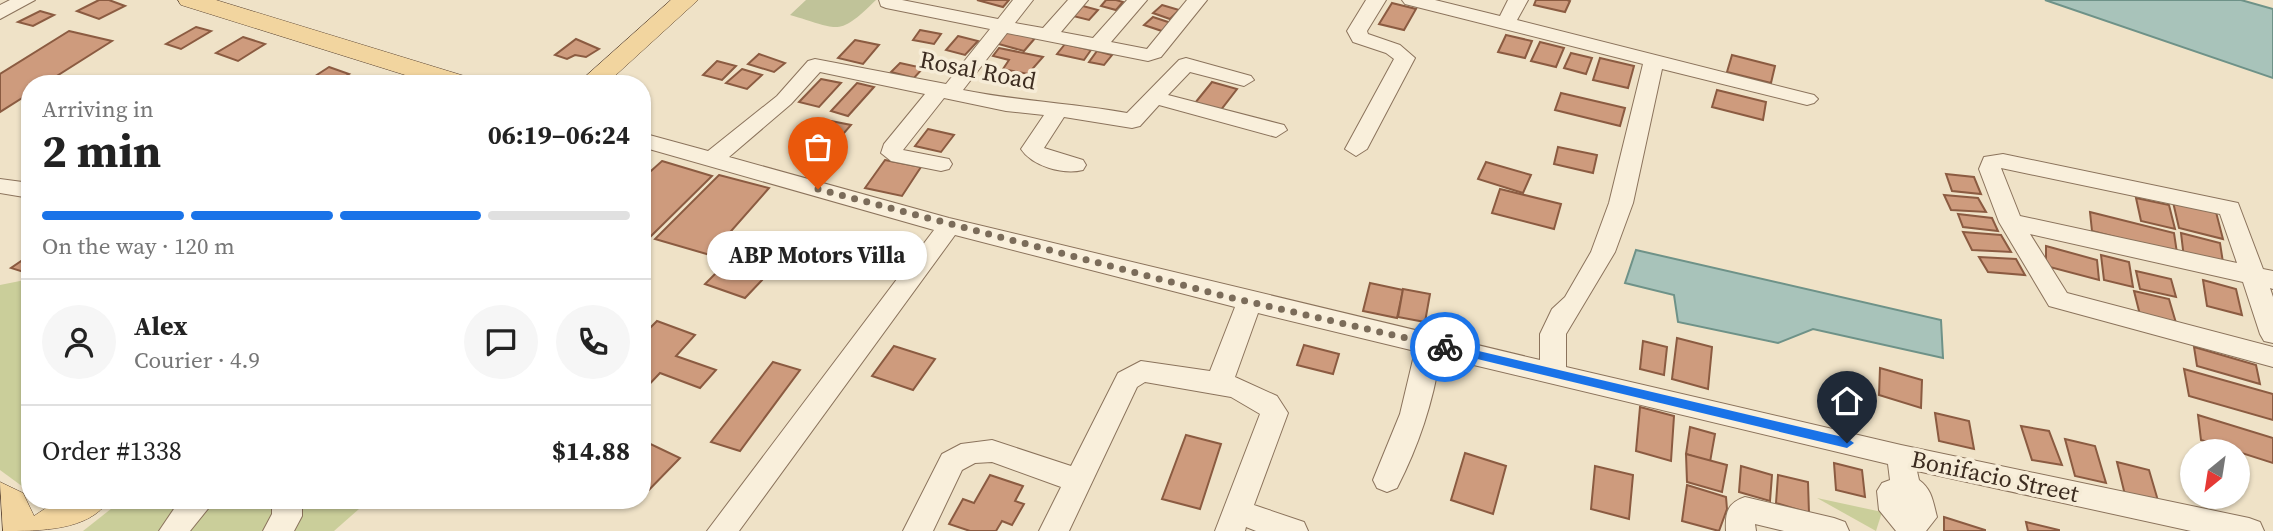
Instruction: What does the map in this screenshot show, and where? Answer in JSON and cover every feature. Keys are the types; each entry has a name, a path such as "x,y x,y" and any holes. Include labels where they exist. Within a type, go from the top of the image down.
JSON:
{"main road":[{"path":"190,0 434,75"},
{"path":"600,75 686,0"},
{"path":"0,498 10,504 22,531"},
{"path":"42,531 76,509"}],"street":[{"path":"0,13 25,0"},
{"path":"890,0 888,2 893,4 1152,55 1197,0"},
{"path":"941,164 892,153 892,149 1023,0"},
{"path":"1048,34 1078,0"},
{"path":"1098,44 1137,0"},
{"path":"1356,149 1405,58 1393,49 1360,38 1357,31 1376,0"},
{"path":"1412,0 1807,99"},
{"path":"1505,24 1518,0"},
{"path":"1553,372 1553,334 1561,316 1574,303 1603,253 1621,203 1654,61"},
{"name":"Rosal Road","path":"712,160 784,100 815,65 946,90 1006,105 1132,121 1189,64 1244,80"},
{"path":"1155,98 1276,130"},
{"path":"1057,111 1032,149 1039,157 1075,165"},
{"name":"Bonifacio Street","path":"651,143 949,226 1250,302 1901,456 2236,529"},
{"path":"2273,334 2263,278 2230,208 2003,161 1992,162 1990,169 2011,222 2058,300 2273,357"},
{"path":"0,186 21,190"},
{"path":"2011,222 2263,278"},
{"path":"722,531 949,226"},
{"path":"1219,383 1250,302"},
{"path":"1387,480 1409,435 1420,400 1429,344"},
{"path":"1054,531 1132,375 1141,371 1219,383 1264,399 1273,406 1274,414 1234,521 1293,531"},
{"path":"918,531 921,520 952,462 971,452 992,451 1079,481"},
{"path":"1901,456 1905,486 1917,494 1922,517 1910,526"},
{"path":"174,531 191,509"},
{"path":"278,531 287,516 287,509"},
{"path":"1741,531 1740,515 1745,509 1834,531"}],"green space":[{"path":"806,0 876,0 853,20 837,27 790,15"},
{"path":"21,281 21,485 0,470 0,285"},
{"path":"1817,498 1882,512 1876,531"},
{"path":"111,509 359,509 334,531 83,531"}],"water":[{"path":"2045,0 2241,0 2273,9 2273,78"},
{"path":"1636,250 1941,320 1943,358 1813,329 1778,343 1678,322 1674,295 1625,283"}],"building":[{"path":"99,0 109,0 125,6 99,19 77,11"},
{"path":"977,0 1009,0 1003,7"},
{"path":"1106,0 1123,2 1116,10 1101,6"},
{"path":"1536,0 1570,1 1565,12 1534,5"},
{"path":"1392,3 1416,9 1404,30 1379,24"},
{"path":"1079,5 1098,10 1089,20 1069,15"},
{"path":"1162,5 1179,10 1170,19 1153,13"},
{"path":"40,11 54,15 33,26 18,22"},
{"path":"1153,17 1171,23 1162,31 1144,25"},
{"path":"196,27 211,31 181,49 166,44"},
{"path":"920,30 941,34 934,44 913,40"},
{"path":"1007,30 1036,37 1024,51 995,43"},
{"path":"69,31 112,41 58,75 21,75 21,99 0,112 0,74"},
{"path":"1506,35 1532,41 1525,58 1498,52"},
{"path":"958,36 978,41 965,55 946,50"},
{"path":"243,37 265,44 238,61 216,53"},
{"path":"576,39 599,49 586,57 575,55 567,59 555,55"},
{"path":"855,40 879,45 863,64 838,58"},
{"path":"1540,42 1564,48 1556,67 1531,61"},
{"path":"1065,44 1091,50 1084,60 1057,54"},
{"path":"999,48 1043,57 1028,74 1003,69 1009,60 993,56"},
{"path":"1097,51 1112,55 1104,65 1089,62"},
{"path":"1571,53 1592,58 1586,74 1564,68"},
{"path":"759,54 785,63 774,72 748,64"},
{"path":"1732,55 1775,66 1771,83 1727,72"},
{"path":"1600,58 1634,66 1628,88 1593,80"},
{"path":"717,61 736,66 722,80 703,75"},
{"path":"900,63 923,68 914,78 891,72"},
{"path":"329,67 349,74 347,75 317,75"},
{"path":"742,69 762,75 747,89 726,83"},
{"path":"821,79 841,83 819,107 799,102"},
{"path":"1212,82 1237,89 1220,111 1195,103"},
{"path":"857,83 874,87 848,116 831,111"},
{"path":"1717,90 1766,102 1763,120 1712,107"},
{"path":"1561,93 1625,108 1620,126 1555,110"},
{"path":"831,121 851,125 838,140 819,136"},
{"path":"928,129 954,135 941,152 915,146"},
{"path":"1558,147 1597,155 1593,173 1554,164"},
{"path":"885,160 921,167 902,196 865,188"},
{"path":"662,161 712,176 651,236 651,171"},
{"path":"1486,162 1531,175 1523,193 1478,179"},
{"path":"1946,174 1974,177 1981,194 1952,191"},
{"path":"719,175 769,188 710,255 655,239"},
{"path":"1500,189 1561,204 1554,229 1492,213"},
{"path":"1944,195 1978,198 1986,212 1951,210"},
{"path":"2136,198 2169,205 2175,229 2141,221"},
{"path":"2173,202 2216,212 2223,239 2179,228"},
{"path":"2090,212 2174,233 2177,253 2092,231"},
{"path":"1958,214 1992,218 1998,231 1963,227"},
{"path":"1963,232 2001,235 2011,252 1972,250"},
{"path":"2181,233 2220,243 2224,269 2184,258"},
{"path":"2046,246 2097,260 2099,280 2046,266"},
{"path":"2101,255 2129,262 2133,287 2104,280"},
{"path":"1979,257 2016,259 2025,275 1988,272"},
{"path":"21,261 21,271 11,268"},
{"path":"725,264 764,278 745,298 705,284"},
{"path":"2136,271 2171,279 2176,297 2140,289"},
{"path":"2203,280 2236,289 2242,315 2207,306"},
{"path":"1370,283 1403,290 1397,318 1363,311"},
{"path":"1403,289 1430,294 1425,322 1398,317"},
{"path":"2134,291 2169,299 2176,323 2140,315"},
{"path":"657,321 695,335 676,356 716,370 700,388 660,373 651,382 651,327"},
{"path":"1677,338 1712,347 1708,389 1672,379"},
{"path":"1643,341 1667,347 1664,375 1640,369"},
{"path":"1304,345 1339,354 1333,374 1297,365"},
{"path":"894,346 935,359 913,390 872,376"},
{"path":"2194,347 2256,365 2260,384 2197,366"},
{"path":"773,362 800,370 740,451 711,442"},
{"path":"1880,368 1922,380 1921,408 1879,395"},
{"path":"2184,369 2273,394 2273,420 2189,396"},
{"path":"1640,407 1674,416 1671,461 1636,451"},
{"path":"1935,413 1969,421 1974,449 1939,441"},
{"path":"2198,415 2273,438 2273,463 2250,456 2250,439 2201,439"},
{"path":"2021,426 2049,431 2062,465 2032,460"},
{"path":"1690,427 1715,434 1710,462 1686,454"},
{"path":"1186,435 1221,444 1200,509 1162,499"},
{"path":"2065,439 2095,446 2106,483 2075,476"},
{"path":"651,444 680,458 651,488"},
{"path":"1465,453 1506,466 1493,514 1451,500"},
{"path":"1686,454 1727,465 1722,492 1687,482"},
{"path":"2117,462 2149,470 2159,504 2125,495"},
{"path":"1834,463 1862,470 1865,497 1836,490"},
{"path":"1595,466 1633,475 1629,519 1591,509"},
{"path":"1741,466 1772,475 1770,501 1739,492"},
{"path":"990,475 1023,486 1015,501 1024,504 1012,525 1002,521 996,531 970,531 949,524 963,499 974,503"},
{"path":"1778,475 1808,482 1809,513 1776,503"},
{"path":"1687,485 1726,497 1727,509 1719,531 1682,521"},
{"path":"1944,517 1985,530 1985,531 1944,531"},
{"path":"2026,522 2059,530 2059,531 2028,531"}],"way so far":[{"path":"818,189 949,226 1224,296 1445,347"}],"place":[{"name":"ABP Motors Villa","path":"818,189"}],"route":[{"path":"1445,347 1847,443"}]}
